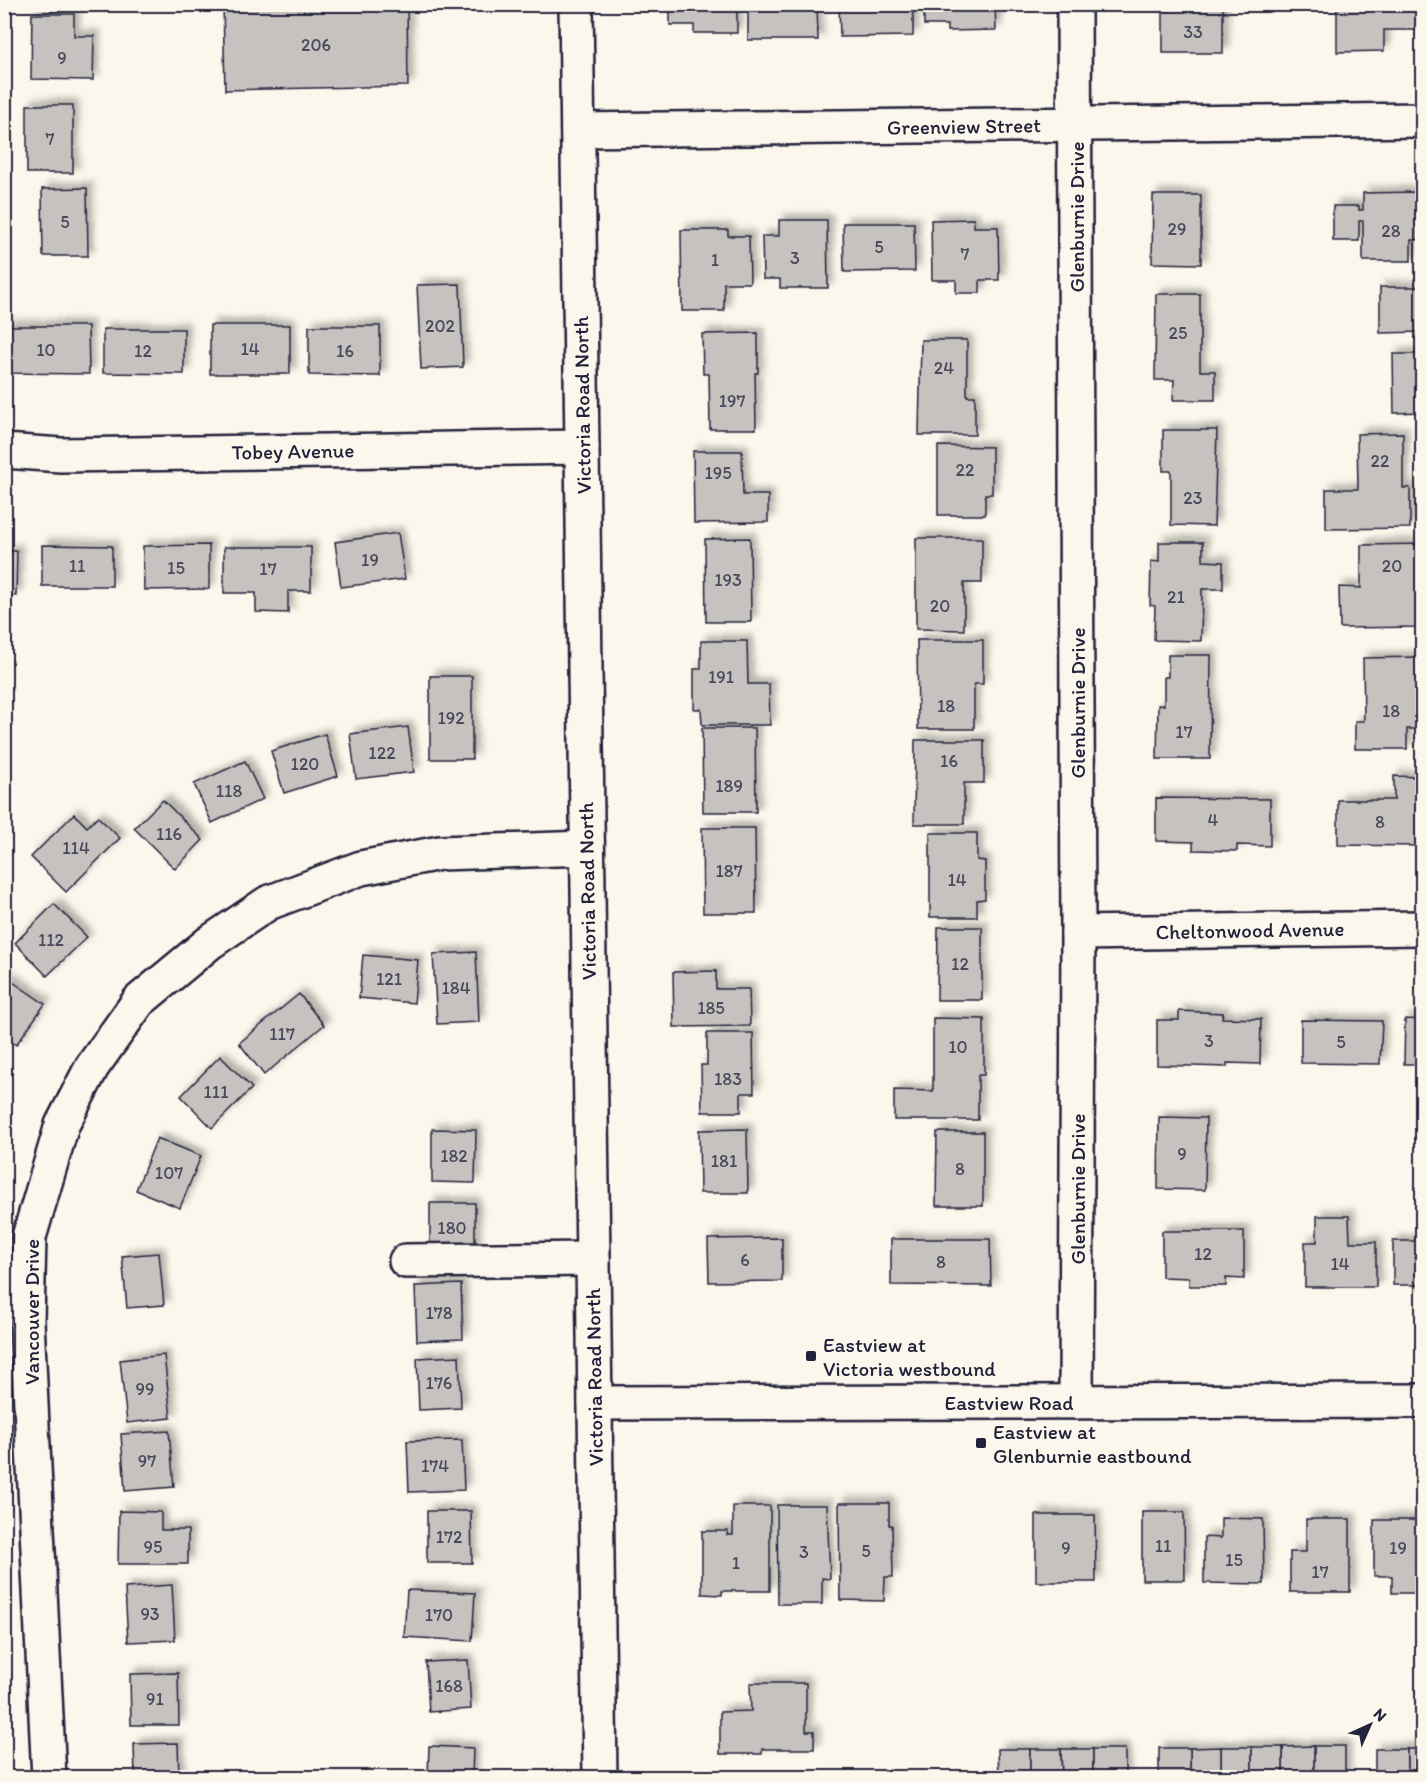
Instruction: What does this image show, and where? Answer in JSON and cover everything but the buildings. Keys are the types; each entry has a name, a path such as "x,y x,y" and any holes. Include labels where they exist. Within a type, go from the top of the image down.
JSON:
{"street":[{"name":"Victoria Road North","path":"576,4 600,1778"},
{"name":"Glenburnie Drive","path":"1074,4 1078,933 1076,1402"},
{"name":"Greenview Street","path":"578,130 1422,120"},
{"name":"Tobey Avenue","path":"4,452 61,455 582,447"},
{"name":"Vancouver Drive","path":"49,1778 27,1321 28,1237 62,1125 92,1067 139,1001 209,943 268,903 361,868 440,853 586,848"},
{"name":"Cheltonwood Avenue","path":"1078,933 1422,928"},
{"path":"406,1261 593,1259"},
{"name":"Eastview Road","path":"595,1403 1422,1401"}],"place":[{"name":"Eastview at Victoria westbound","path":"811,1356"},
{"name":"Eastview at Glenburnie eastbound","path":"981,1443"}]}
